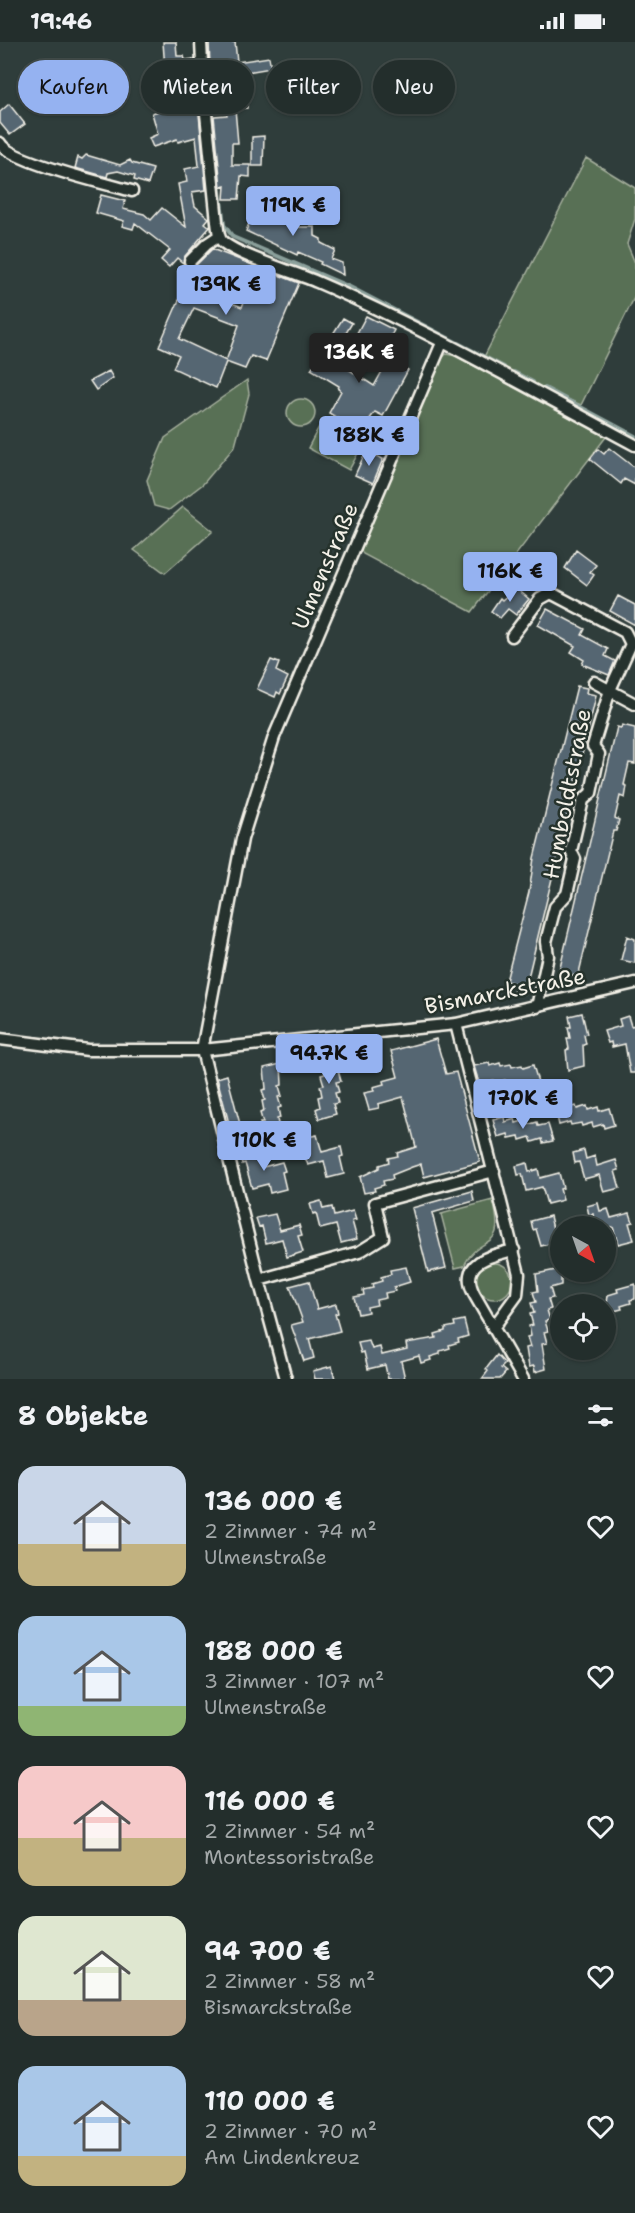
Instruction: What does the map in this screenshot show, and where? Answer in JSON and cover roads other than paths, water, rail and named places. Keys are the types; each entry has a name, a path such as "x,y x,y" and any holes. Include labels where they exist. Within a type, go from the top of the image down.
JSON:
{"street":[{"path":"201,42 219,236 231,248 347,296 442,343 635,445"},
{"path":"0,142 3,148 20,158 132,192"},
{"path":"190,261 219,236"},
{"name":"Ulmenstraße","path":"202,1050 242,839 274,737 442,343"},
{"path":"512,636 540,599 551,593 613,625 628,634 632,644 610,690"},
{"path":"594,682 635,704"},
{"name":"Humboldtstraße","path":"537,1007 548,956 546,942 555,907 567,894 575,859 571,851 583,800 591,793 600,754 593,746 610,690"},
{"name":"Bismarckstraße","path":"0,1039 88,1050 202,1050 456,1023 537,1007 635,983"},
{"path":"456,1023 520,1281 519,1292 513,1303 493,1328"},
{"path":"202,1050 286,1379"},
{"path":"259,1280 359,1252 383,1237 375,1203 494,1171"},
{"path":"514,1250 493,1254 482,1260 469,1276 471,1288 523,1379"}],"waterway":[{"path":"219,185 224,225 233,237 350,287 504,367"},
{"path":"514,372 533,382"},
{"path":"545,388 635,436"}]}
